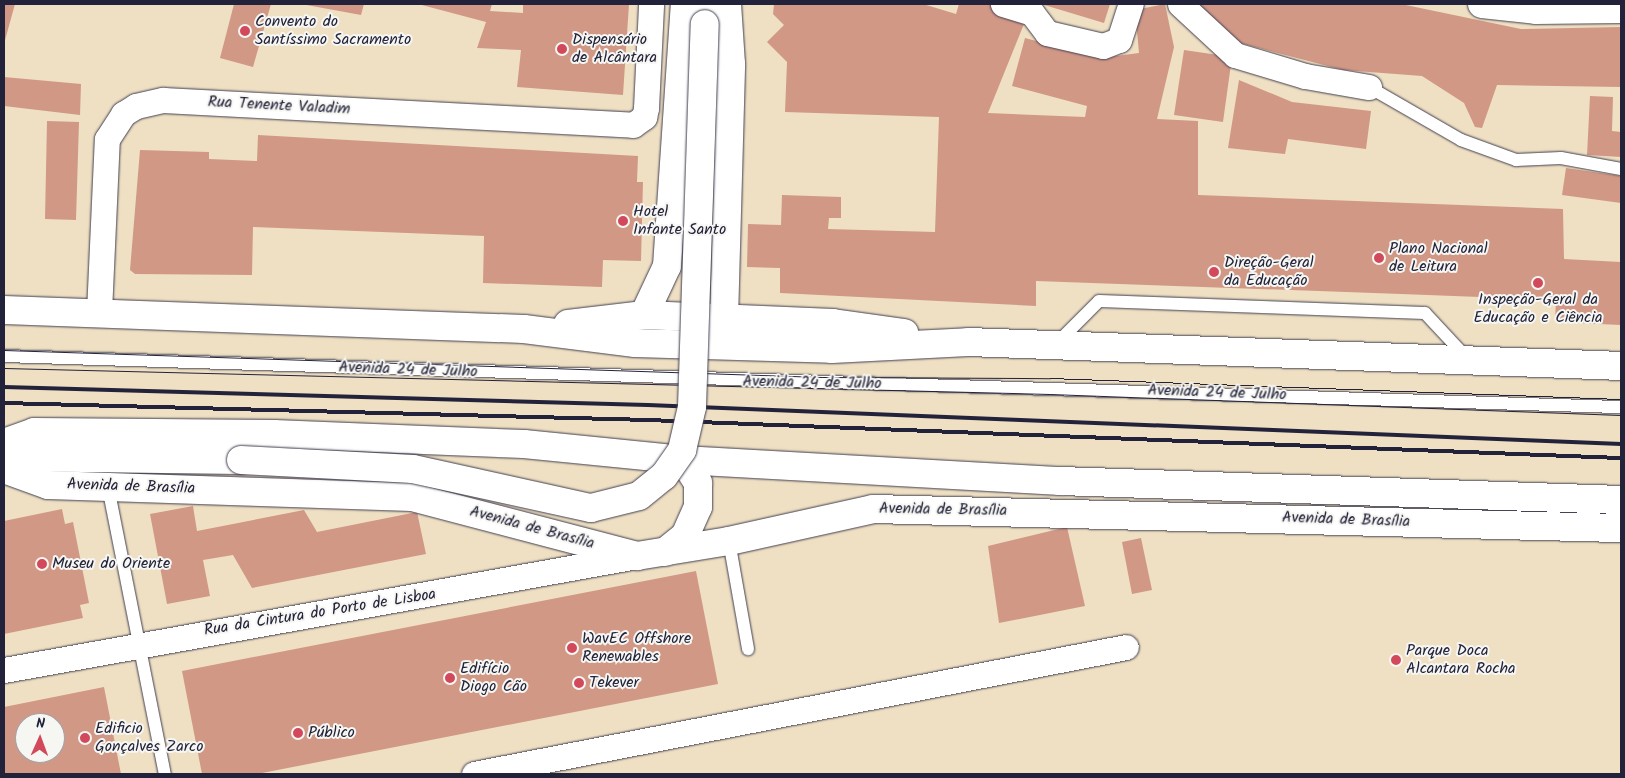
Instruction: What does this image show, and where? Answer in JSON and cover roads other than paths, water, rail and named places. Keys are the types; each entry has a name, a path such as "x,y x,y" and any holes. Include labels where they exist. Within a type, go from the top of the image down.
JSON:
{"main road":[{"path":"644,315 667,266 685,4"},
{"path":"635,343 717,325 724,319 731,64 727,4"},
{"path":"1482,4 1536,10 1621,9"},
{"path":"4,457 241,460 413,468 591,508 639,496 664,476 682,450 692,407 705,14"},
{"path":"8,309 524,328 635,343 832,349 968,342 1621,366"},
{"path":"524,328 644,315 833,323 968,342"},
{"name":"Avenida de Brasília","path":"4,443 34,432 264,434 572,447 683,460 1060,481 1621,500"},
{"path":"665,552 685,536 698,507 698,483 683,460"},
{"name":"Avenida de Brasília","path":"4,469 48,485 412,497 637,556 729,541 873,508 1621,528"},
{"path":"1059,512 1060,481"},
{"path":"1484,524 1485,496"}],"street":[{"name":"Rua Tenente Valadim","path":"99,312 107,139 123,114 143,103 163,100 627,125 640,121 646,108 651,4"},
{"path":"1002,4 1032,13 1047,33 1103,46 1119,40 1131,4"},
{"path":"1180,4 1235,55 1305,76 1369,87"},
{"name":"Rua da Cintura do Porto de Lisboa","path":"4,670 141,643 637,556"},
{"path":"474,774 1126,647"}],"lane":[{"path":"1369,87 1461,140 1516,160 1561,158 1621,169"},
{"path":"1055,345 1099,301 1425,313 1471,361"},
{"name":"Avenida 24 de Julho","path":"4,356 1621,408"},
{"path":"108,487 141,643 165,774"},
{"path":"729,541 748,649"}],"tram line":[{"path":"4,350 822,377 1050,378 1621,399"},
{"path":"4,368 1050,394 1621,415"}],"railway":[{"path":"4,387 648,405 1621,444"},
{"path":"4,403 648,420 1621,458"}],"place":[{"name":"Convento do Santíssimo Sacramento","path":"245,31"},
{"name":"Dispensário de Alcântara","path":"562,49"},
{"name":"Hotel Infante Santo","path":"623,221"},
{"name":"Plano Nacional de Leitura","path":"1379,258"},
{"name":"Direção-Geral da Educação","path":"1214,272"},
{"name":"Inspeção-Geral da Educação e Ciência","path":"1538,283"},
{"name":"Museu do Oriente","path":"42,564"},
{"name":"WavEC Offshore Renewables","path":"572,648"},
{"name":"Parque Doca Alcantara Rocha","path":"1396,660"},
{"name":"Edifício Diogo Cão","path":"450,678"},
{"name":"Tekever","path":"579,683"},
{"name":"Público","path":"298,733"},
{"name":"Edificio Gonçalves Zarco","path":"85,738"}]}
